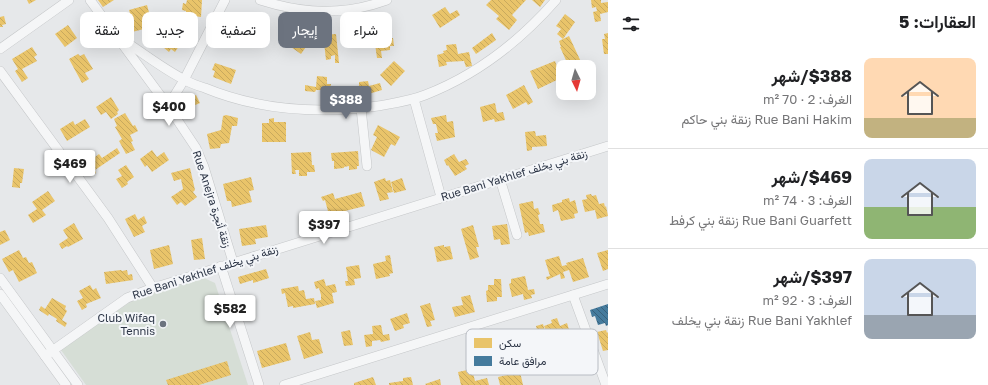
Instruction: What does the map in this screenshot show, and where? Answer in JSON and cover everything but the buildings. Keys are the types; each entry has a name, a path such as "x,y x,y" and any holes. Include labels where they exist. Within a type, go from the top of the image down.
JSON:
{"street":[{"path":"0,50 70,0"},
{"name":"Rue Anejra زنقة أنجرة","path":"90,0 99,12"},
{"path":"168,106 184,80 225,0"},
{"path":"260,0 278,6 315,12 352,10 387,0"},
{"path":"134,47 184,80 236,99 279,108 321,111 361,108 414,99 457,80 499,55 528,30 556,0"},
{"name":"Rue Anejra زنقة أنجرة","path":"126,48 168,106 196,148 201,158 233,262"},
{"path":"0,71 108,218 153,288"},
{"path":"414,99 441,197"},
{"path":"361,108 367,166"},
{"name":"Rue Bani Yakhlef زنقة بني يخلف","path":"48,353 127,298 153,288 608,146"},
{"path":"500,179 517,235"},
{"path":"221,266 258,385"},
{"path":"0,278 48,353 66,385"},
{"path":"284,385 608,284"},
{"path":"0,294 48,353 78,385"},
{"path":"573,295 585,329"},
{"path":"598,363 606,385"}],"shaded area":[{"name":"Club Wifaq Tennis","path":"204,278 215,283 248,385 86,385 61,350 134,299"}],"place":[{"name":"Club Wifaq Tennis","path":"163,324"}]}
